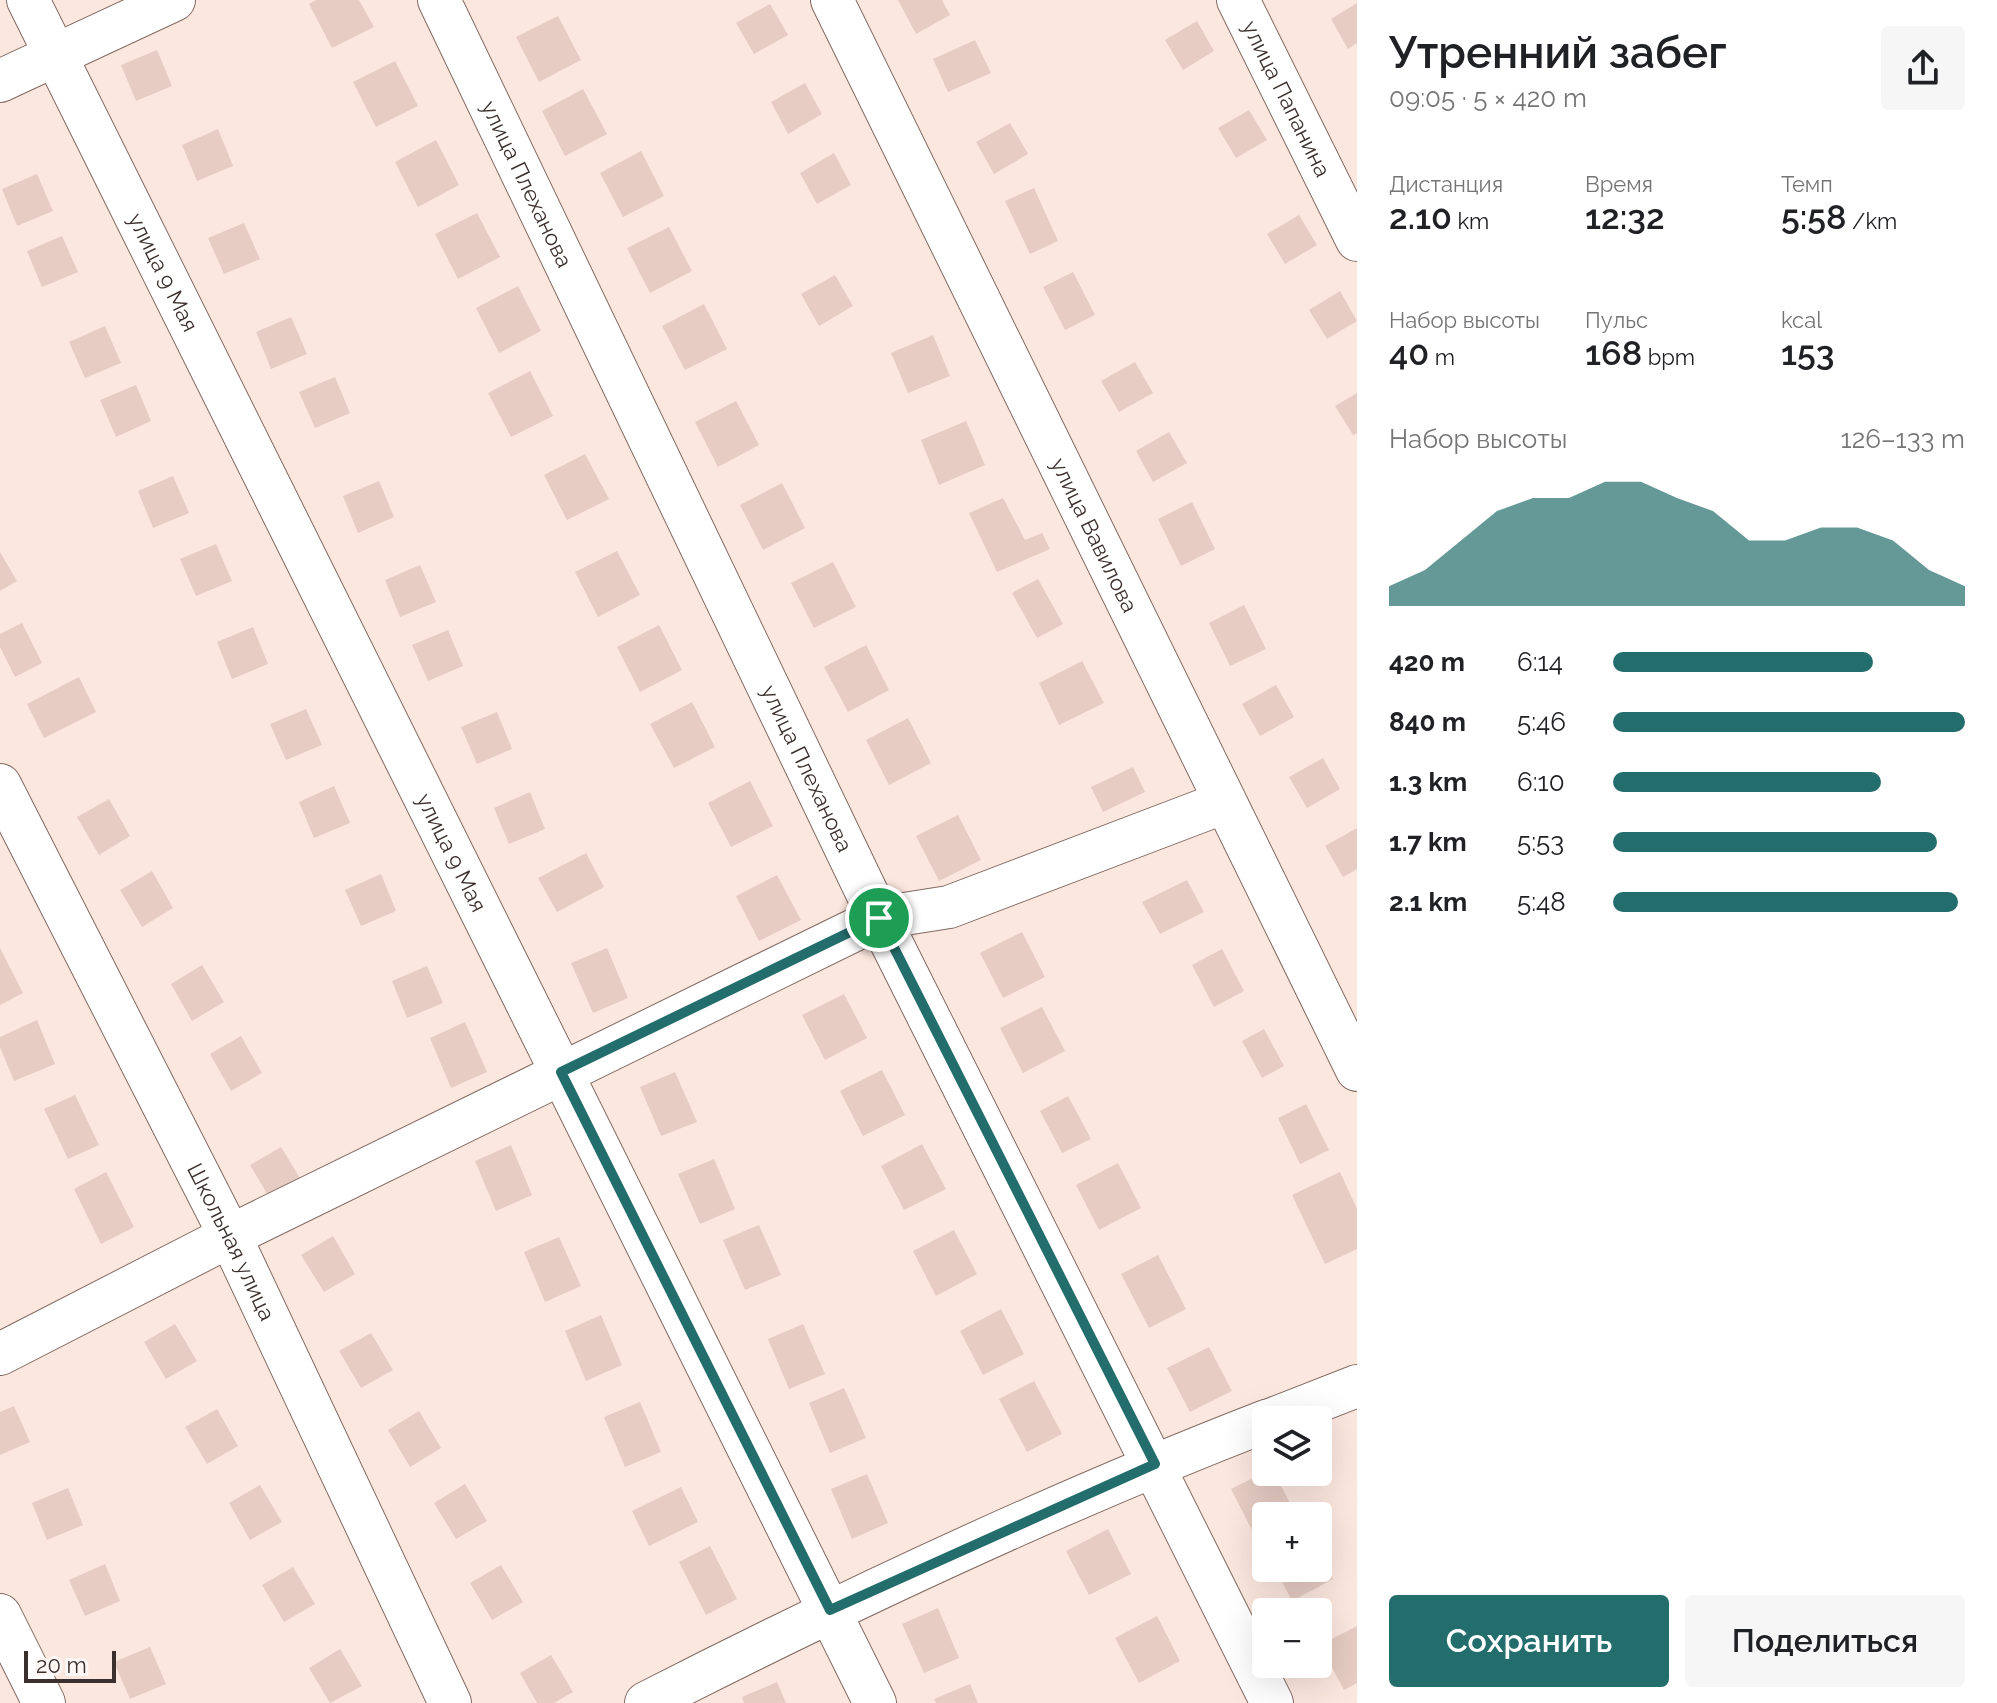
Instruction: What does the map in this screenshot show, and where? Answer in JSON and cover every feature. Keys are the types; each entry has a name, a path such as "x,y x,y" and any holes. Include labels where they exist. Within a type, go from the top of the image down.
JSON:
{"street":[{"name":"улица 9 Мая","path":"28,0 875,1703"},
{"path":"0,81 174,0"},
{"name":"улица Плеханова","path":"439,0 879,918 1272,1703"},
{"name":"улица Вавилова","path":"832,0 1357,1070"},
{"name":"улица Папанина","path":"1238,0 1357,240"},
{"name":"Школьная улица","path":"0,785 230,1236 450,1703"},
{"path":"0,1354 230,1236 879,918 949,907 1225,802"},
{"path":"1306,1406 1357,1386"},
{"path":"646,1703 830,1610 1155,1464 1252,1427"},
{"path":"0,1615 44,1703"}],"building":[{"path":"316,0 359,0 374,27 332,48 309,4"},
{"path":"898,0 942,0 950,15 916,34"},
{"path":"1357,3 1357,43 1348,49 1331,19"},
{"path":"770,4 788,35 754,54 736,23"},
{"path":"558,16 581,60 539,82 516,37"},
{"path":"1197,21 1214,51 1183,70 1165,40"},
{"path":"975,40 991,73 948,92 933,59"},
{"path":"157,50 172,86 136,101 121,65"},
{"path":"395,61 418,106 376,127 353,82"},
{"path":"805,83 822,114 788,134 771,102"},
{"path":"583,89 607,134 565,156 542,111"},
{"path":"1249,110 1267,140 1236,158 1218,128"},
{"path":"1010,123 1028,154 994,174 976,142"},
{"path":"218,129 233,166 197,181 182,145"},
{"path":"436,140 459,185 418,207 395,162"},
{"path":"641,151 664,196 623,217 600,173"},
{"path":"834,153 851,185 817,204 800,173"},
{"path":"37,174 53,211 17,226 2,189"},
{"path":"1034,188 1058,241 1030,254 1005,201"},
{"path":"477,213 500,257 458,279 435,234"},
{"path":"1299,215 1317,245 1285,264 1267,234"},
{"path":"244,223 260,259 224,274 208,238"},
{"path":"669,227 692,271 650,293 627,248"},
{"path":"62,236 78,272 42,287 27,251"},
{"path":"1073,272 1095,315 1065,330 1043,287"},
{"path":"835,275 853,306 819,326 801,294"},
{"path":"518,286 541,331 499,353 476,308"},
{"path":"1340,291 1357,321 1327,339 1309,310"},
{"path":"704,304 727,349 685,370 662,326"},
{"path":"291,317 307,354 271,369 256,332"},
{"path":"105,326 121,363 85,378 69,342"},
{"path":"933,335 950,376 908,393 891,353"},
{"path":"1135,362 1153,393 1119,412 1101,381"},
{"path":"530,371 553,416 511,437 488,393"},
{"path":"335,377 350,413 315,428 299,392"},
{"path":"136,385 151,421 116,437 100,400"},
{"path":"1357,393 1357,433 1353,435 1335,406"},
{"path":"736,401 759,445 718,467 695,422"},
{"path":"966,421 985,465 939,485 921,440"},
{"path":"1169,432 1187,463 1153,482 1136,451"},
{"path":"585,454 609,499 567,520 544,475"},
{"path":"173,476 189,513 153,528 138,491"},
{"path":"379,481 394,517 358,533 343,496"},
{"path":"782,483 805,528 763,550 740,505"},
{"path":"1003,498 1025,540 1042,533 1050,549 997,572 969,513"},
{"path":"1192,502 1215,549 1181,566 1158,519"},
{"path":"216,544 232,581 196,596 180,559"},
{"path":"617,551 640,595 598,617 575,572"},
{"path":"0,552 17,581 0,591"},
{"path":"833,562 856,607 814,628 791,583"},
{"path":"420,565 436,602 400,617 385,580"},
{"path":"1038,579 1063,624 1037,638 1012,593"},
{"path":"1244,605 1266,649 1230,666 1209,623"},
{"path":"22,623 42,663 15,677 0,647 0,634"},
{"path":"659,625 682,670 640,692 617,647"},
{"path":"253,627 268,664 232,679 217,642"},
{"path":"448,630 463,666 428,681 412,645"},
{"path":"866,645 889,690 848,712 824,667"},
{"path":"1082,661 1104,703 1059,725 1039,683"},
{"path":"79,677 96,712 44,738 27,704"},
{"path":"1276,685 1294,717 1260,736 1242,704"},
{"path":"692,702 715,747 674,768 650,724"},
{"path":"306,709 322,745 286,760 270,724"},
{"path":"497,712 512,749 477,764 461,727"},
{"path":"908,718 931,763 889,785 866,740"},
{"path":"1323,758 1340,789 1307,808 1289,777"},
{"path":"1133,767 1145,792 1103,812 1091,787"},
{"path":"750,781 773,826 731,847 708,803"},
{"path":"334,786 350,823 314,838 299,802"},
{"path":"530,792 545,829 509,844 494,808"},
{"path":"109,799 130,836 99,855 77,817"},
{"path":"958,815 981,860 939,881 916,836"},
{"path":"1357,828 1357,869 1343,877 1325,846"},
{"path":"586,853 604,887 557,912 538,878"},
{"path":"152,871 173,908 142,927 120,890"},
{"path":"381,874 396,911 361,926 345,890"},
{"path":"777,875 801,920 759,941 736,896"},
{"path":"1187,880 1204,912 1160,934 1142,902"},
{"path":"1022,932 1045,977 1003,998 980,953"},
{"path":"0,948 23,993 0,1005"},
{"path":"607,948 628,998 593,1013 571,963"},
{"path":"1222,949 1244,991 1214,1007 1192,965"},
{"path":"202,965 224,1002 192,1021 171,984"},
{"path":"427,966 443,1003 407,1018 392,981"},
{"path":"844,994 867,1038 825,1060 802,1015"},
{"path":"1042,1007 1065,1051 1023,1073 1000,1028"},
{"path":"37,1020 55,1064 14,1081 0,1047 0,1037"},
{"path":"465,1022 487,1072 451,1088 430,1038"},
{"path":"1264,1029 1284,1066 1262,1078 1242,1041"},
{"path":"241,1036 262,1073 231,1091 210,1054"},
{"path":"882,1070 905,1115 863,1136 840,1091"},
{"path":"675,1072 697,1122 661,1136 640,1087"},
{"path":"75,1095 99,1145 68,1159 44,1109"},
{"path":"1068,1096 1091,1139 1062,1153 1040,1111"},
{"path":"1306,1104 1329,1150 1300,1164 1278,1118"},
{"path":"922,1144 946,1189 904,1210 881,1166"},
{"path":"511,1145 532,1195 496,1211 475,1161"},
{"path":"281,1147 303,1183 272,1202 250,1165"},
{"path":"714,1159 735,1209 700,1224 678,1174"},
{"path":"1118,1163 1141,1208 1099,1230 1076,1185"},
{"path":"106,1172 134,1227 101,1244 74,1189"},
{"path":"1340,1172 1357,1209 1357,1249 1325,1264 1292,1195"},
{"path":"759,1225 781,1275 745,1290 723,1240"},
{"path":"954,1230 977,1274 936,1296 913,1251"},
{"path":"333,1236 355,1274 324,1292 301,1255"},
{"path":"559,1237 581,1286 545,1302 524,1252"},
{"path":"1158,1255 1186,1309 1149,1328 1121,1274"},
{"path":"1001,1309 1024,1354 983,1375 960,1331"},
{"path":"601,1315 622,1365 586,1381 565,1331"},
{"path":"175,1324 197,1361 166,1379 144,1342"},
{"path":"803,1324 825,1374 789,1389 768,1339"},
{"path":"371,1333 393,1370 361,1388 339,1351"},
{"path":"1209,1347 1232,1391 1190,1412 1167,1368"},
{"path":"1034,1381 1062,1434 1027,1452 999,1399"},
{"path":"844,1388 866,1438 830,1453 809,1403"},
{"path":"640,1402 661,1452 625,1467 604,1417"},
{"path":"14,1406 30,1442 0,1455 0,1412"},
{"path":"217,1409 238,1446 207,1464 185,1427"},
{"path":"419,1411 441,1448 410,1467 388,1430"},
{"path":"867,1474 888,1523 852,1539 831,1489"},
{"path":"1252,1478 1252,1486 1281,1486 1289,1502 1252,1502 1252,1530 1231,1489"},
{"path":"465,1484 487,1521 456,1539 434,1503"},
{"path":"260,1485 282,1522 250,1540 229,1503"},
{"path":"681,1487 698,1522 649,1546 632,1511"},
{"path":"68,1488 83,1525 47,1540 32,1503"},
{"path":"1108,1529 1131,1574 1089,1595 1066,1551"},
{"path":"710,1546 737,1599 706,1615 679,1562"},
{"path":"105,1564 120,1601 85,1616 69,1580"},
{"path":"501,1565 523,1602 492,1620 470,1583"},
{"path":"293,1567 315,1604 284,1622 262,1585"},
{"path":"1282,1582 1327,1582 1298,1598 1290,1598"},
{"path":"938,1608 959,1658 924,1673 902,1624"},
{"path":"1157,1616 1180,1661 1139,1683 1115,1638"},
{"path":"1357,1626 1357,1683 1344,1690 1332,1668 1332,1639"},
{"path":"150,1647 166,1684 130,1699 114,1662"},
{"path":"340,1649 362,1686 330,1703 309,1668"},
{"path":"551,1655 573,1692 554,1703 537,1703 520,1673"},
{"path":"777,1682 786,1703 744,1703 742,1697"},
{"path":"970,1684 978,1703 936,1703 934,1699"}],"route":[{"path":"879,918 1155,1464 830,1610 561,1072 879,918"}]}
